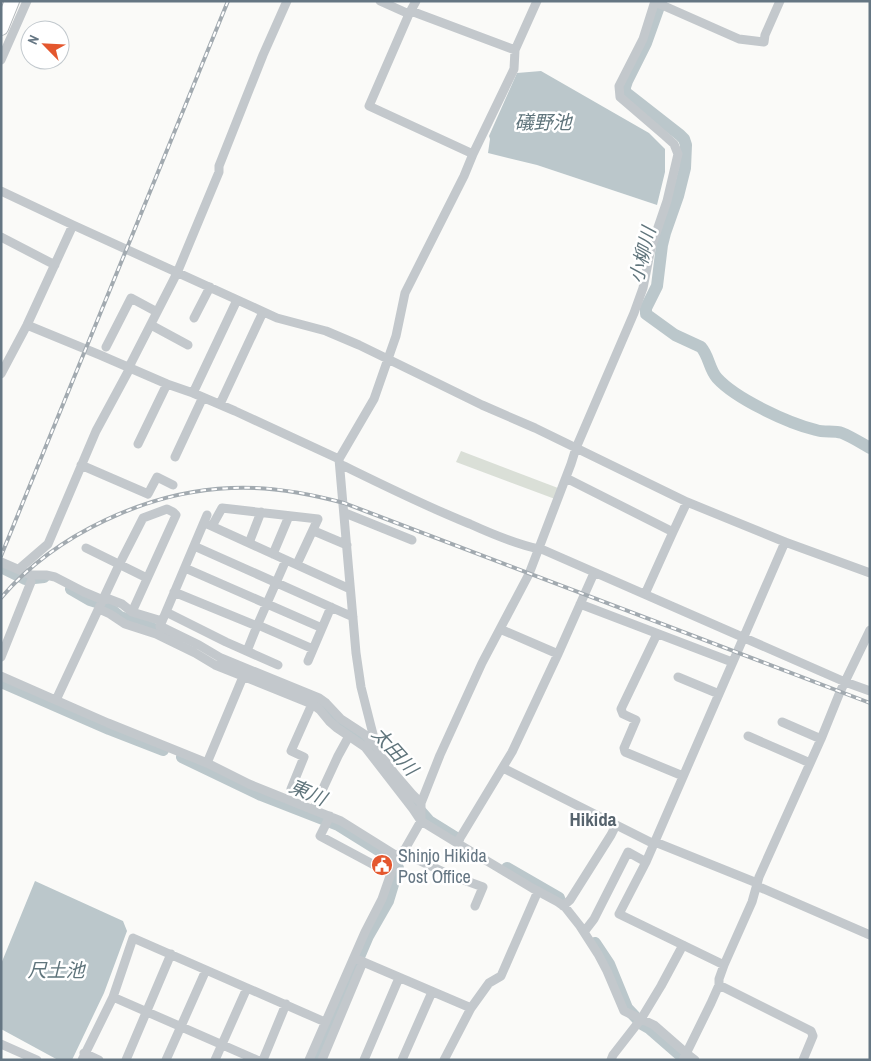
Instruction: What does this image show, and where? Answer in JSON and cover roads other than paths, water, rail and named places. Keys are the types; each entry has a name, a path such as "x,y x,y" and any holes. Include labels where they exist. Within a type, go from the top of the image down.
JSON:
{"highway":[{"path":"1,28 12,1"}],"street":[{"path":"1,60 27,1"},
{"path":"19,569 48,544 96,431 130,368 177,273 220,172 219,166 287,1"},
{"path":"380,1 516,50"},
{"path":"416,1 369,106 473,154"},
{"path":"376,746 361,687 356,653 339,462 374,399 396,336 405,293 464,176 514,69 516,50 537,1"},
{"path":"322,1060 392,871 399,854 404,849 420,821 421,803 440,755 482,663 528,574 576,448 643,288 651,248 667,202 678,154 674,144 664,134 620,97 619,86 643,39 655,2 739,39 764,42 765,35 780,1"},
{"path":"1,191 73,226 263,312 277,318 326,331 359,345 687,502 785,542 870,573"},
{"path":"1,374 28,325 73,226"},
{"path":"1,237 55,265"},
{"path":"194,318 210,287"},
{"path":"106,347 132,298 157,312"},
{"path":"193,393 237,300"},
{"path":"220,404 263,312"},
{"path":"28,325 167,384 220,404 434,509 528,547 539,548 845,682 870,691"},
{"path":"151,325 188,345"},
{"path":"138,444 167,384"},
{"path":"175,457 203,397"},
{"path":"82,465 148,494 157,477 173,484"},
{"path":"566,478 673,532"},
{"path":"645,594 687,502"},
{"path":"297,564 318,520 222,508 208,521 194,546 160,626 199,645 245,673 312,704 336,728 365,748 413,809 420,821 563,906 584,932 608,971 624,1011 654,1025 684,1056 695,1060"},
{"path":"56,700 143,518 167,509 176,515 132,612"},
{"path":"249,543 262,512"},
{"path":"345,513 412,540"},
{"path":"273,554 289,516"},
{"path":"208,521 249,543 350,589"},
{"path":"314,531 347,545"},
{"path":"724,965 620,914 646,862 785,542"},
{"path":"194,546 353,617"},
{"path":"86,548 147,578"},
{"path":"247,651 286,560"},
{"path":"1,562 31,575 55,577 103,600 109,599 122,604 132,612 164,616 278,665"},
{"path":"184,568 322,628"},
{"path":"456,843 512,752 594,573"},
{"path":"1,657 31,582"},
{"path":"174,592 313,649"},
{"path":"580,604 732,662"},
{"path":"308,661 331,607"},
{"path":"99,609 125,624 156,634 216,665 319,698 341,719 364,734 376,746 394,773 421,803"},
{"path":"500,629 558,654"},
{"path":"684,1056 712,1003 724,965 752,902 759,876 821,739 840,692 870,630"},
{"path":"657,634 621,709 623,714 636,720 624,748 625,752 683,776"},
{"path":"207,763 245,673"},
{"path":"1,676 313,810 328,821 341,821 399,854 483,888 475,906"},
{"path":"678,677 719,694"},
{"path":"291,789 304,757 291,751 312,704"},
{"path":"782,722 821,739"},
{"path":"313,810 349,736"},
{"path":"748,736 810,763"},
{"path":"503,768 654,843 869,932"},
{"path":"328,821 320,836 392,871"},
{"path":"563,906 570,900 616,825"},
{"path":"584,932 594,919 628,852 646,862"},
{"path":"444,1060 471,1008 489,983 501,976 538,891"},
{"path":"99,1060 83,1056 113,997 133,938 326,1022"},
{"path":"611,1060 613,1054 641,1019 661,986 682,945"},
{"path":"126,1060 171,954"},
{"path":"359,960 471,1008"},
{"path":"312,1059 326,1022 359,960"},
{"path":"166,1060 206,970"},
{"path":"364,1060 399,978"},
{"path":"719,984 811,1031 813,1036 803,1060"},
{"path":"215,1060 247,988"},
{"path":"402,1060 432,992"},
{"path":"113,997 257,1060"},
{"path":"262,1060 286,1004"},
{"path":"1,1044 37,1060"}],"water":[{"name":"礒野池","path":"541,71 649,133 665,149 665,172 657,205 537,165 488,153 489,136 517,73"},
{"name":"尺土池","path":"35,881 123,921 127,931 104,993 72,1060 58,1060 1,1029 1,964"}],"waterway":[{"name":"小柳川","path":"661,1 646,43 627,81 625,92 684,139 686,145 685,168 662,245 657,286 646,308 646,314 675,335 701,347 717,378 749,402 804,427 819,431 842,433 870,448"},
{"name":"太田川","path":"1,567 25,579 44,577"},
{"name":"太田川","path":"71,589 90,600 106,605 120,617 168,635"},
{"name":"東川","path":"1,682 109,729 163,750"},
{"name":"太田川","path":"304,697 318,702 332,717 361,739 374,752"},
{"name":"東川","path":"182,757 261,795 338,825 391,858 398,868 388,901 368,936 315,1060"},
{"name":"太田川","path":"415,805 429,821 458,839"},
{"name":"太田川","path":"507,868 559,898"},
{"name":"太田川","path":"595,943 609,964 627,1008 642,1024 687,1060"}],"railway":[{"path":"1,556 228,1"},
{"path":"1,598 23,575 48,554 76,536 136,507 168,497 200,491 231,488 274,489 302,493 344,503 870,703"}],"place":[{"name":"Shinjo Hikida Post Office","path":"382,865"}],"district":[{"name":"Hikida","path":"593,819"}]}
